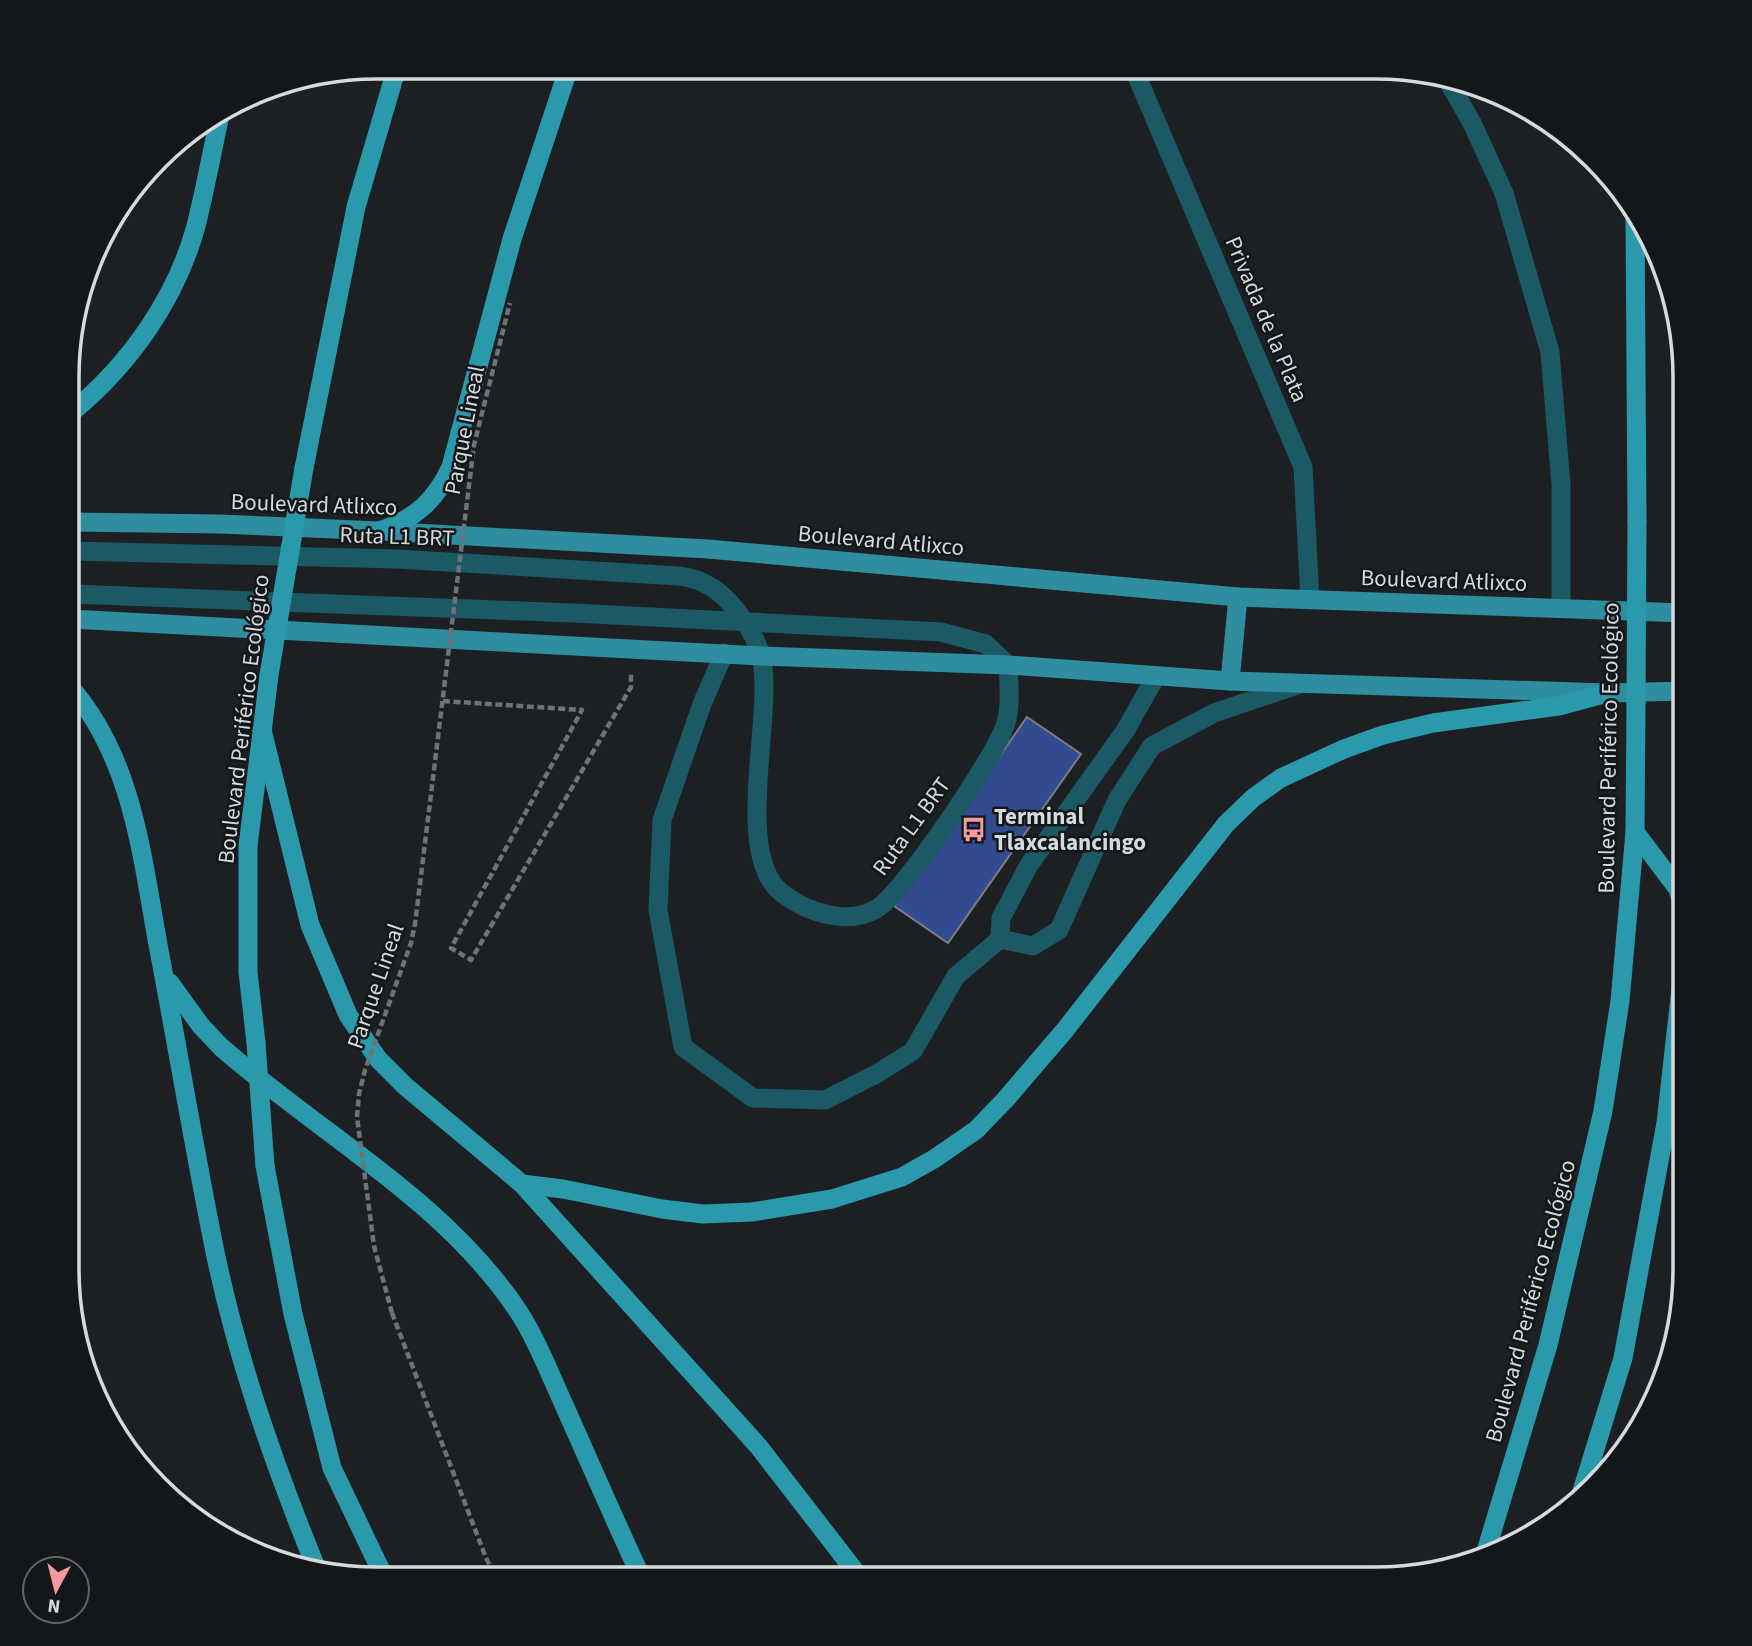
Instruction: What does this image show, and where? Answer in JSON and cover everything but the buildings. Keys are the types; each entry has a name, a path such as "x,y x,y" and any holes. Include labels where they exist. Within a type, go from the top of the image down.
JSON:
{"highway":[{"name":"Boulevard Periférico Ecológico","path":"379,1567 332,1468 293,1314 265,1166 248,972 247,899 248,845 269,675 304,468 356,207 393,79"},
{"path":"379,531 405,521 428,504 438,493 451,467 512,239 565,79"},
{"path":"79,406 112,375 134,349 170,291 195,228 218,125"},
{"name":"Boulevard Periférico Ecológico","path":"1488,1545 1548,1345 1603,1111 1620,1001 1635,832 1635,232"},
{"path":"522,1184 703,1214 752,1212 832,1199 902,1177 976,1130 1005,1100 1065,1030 1226,824 1253,798 1281,778 1344,749 1383,735 1433,723 1559,706 1607,693"},
{"path":"79,698 105,737 126,789 164,973 212,1239 233,1329 259,1417 288,1500 313,1561"},
{"path":"262,730 310,925 348,1015 378,1059 405,1086 522,1184 760,1447 852,1567"},
{"path":"1635,832 1673,882"},
{"path":"164,973 180,1001 221,1047 425,1207 495,1280 516,1307 552,1378 637,1567"},
{"path":"1585,1481 1623,1358 1666,1123 1673,1060"}],"main road":[{"name":"Boulevard Atlixco","path":"79,522 220,524 708,549 1238,597 1673,613"},
{"path":"1230,681 1238,597"},
{"path":"79,619 761,656 1008,665 1230,681 1607,693 1673,691"}],"street":[{"name":"Privada de la Plata","path":"1137,79 1303,467 1310,600"},
{"path":"1452,89 1472,123 1504,193 1550,352 1561,485 1561,608"},
{"name":"Ruta L1 BRT","path":"79,551 397,559 679,576 702,581 726,598 745,621 761,656 764,681 756,815 759,851 770,880 781,893 816,911 838,917 860,915 877,909 894,892 947,822 992,751 1005,724 1010,690 1008,665"},
{"path":"79,594 745,621 941,632 986,644 1008,665"},
{"path":"724,653 702,704 662,820 658,910 683,1046 753,1098 825,1100 878,1073 913,1051 956,976 1000,939 1001,918 1029,865 1125,731 1156,676"},
{"path":"1000,939 1033,946 1059,930 1117,800 1152,746 1214,713 1302,684"}],"path":[{"name":"Parque Lineal","path":"491,1567 397,1326 380,1273 357,1117 365,1070 411,943 415,924 474,445 510,303"},
{"path":"443,701 582,710 451,948 471,960 631,687 633,649"}],"place":[{"name":"Terminal Tlaxcalancingo","path":"974,829"}]}
